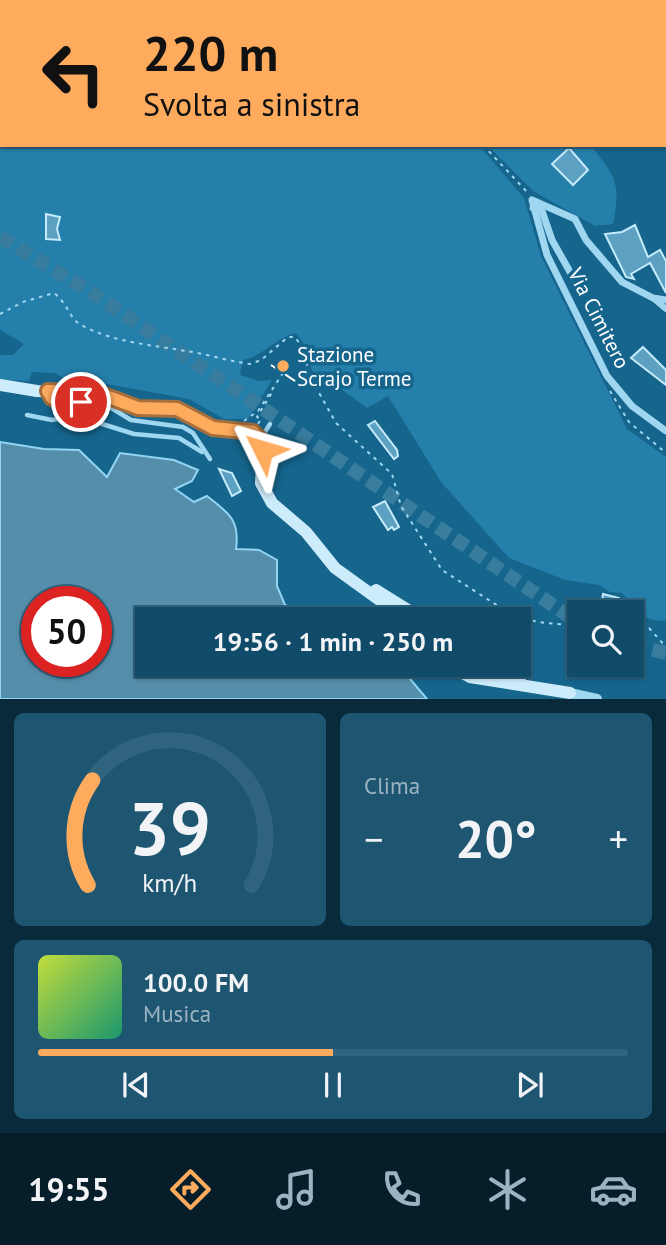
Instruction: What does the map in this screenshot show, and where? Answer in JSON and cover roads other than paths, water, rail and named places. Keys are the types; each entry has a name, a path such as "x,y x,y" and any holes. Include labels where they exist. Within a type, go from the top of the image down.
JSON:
{"main road":[{"path":"0,385 98,393 138,408 177,409 213,428 253,432 261,438 261,483 265,494 306,532 335,568 389,607"},
{"path":"317,546 363,581 404,607"},
{"path":"472,677 570,693"},
{"path":"513,677 570,693"}],"street":[{"path":"533,204 542,211 552,240 574,279"},
{"path":"533,204 575,219 610,271 622,282 653,298 666,309"},
{"name":"Via Cimitero","path":"533,204 547,255 607,376 632,406 666,431"},
{"path":"653,298 666,300"},
{"path":"570,693 597,699"}],"lane":[{"path":"48,391 52,398 108,406 131,420 183,427 193,433 203,452"},
{"path":"27,415 52,420 77,416 134,434 179,438 210,459"},
{"path":"261,438 270,424"}],"tunnel":[{"path":"0,237 94,294 567,615"},
{"path":"644,648 666,653"}],"railway":[{"path":"271,365 298,383"}],"place":[{"name":"Stazione Scrajo Terme","path":"283,366"}]}
